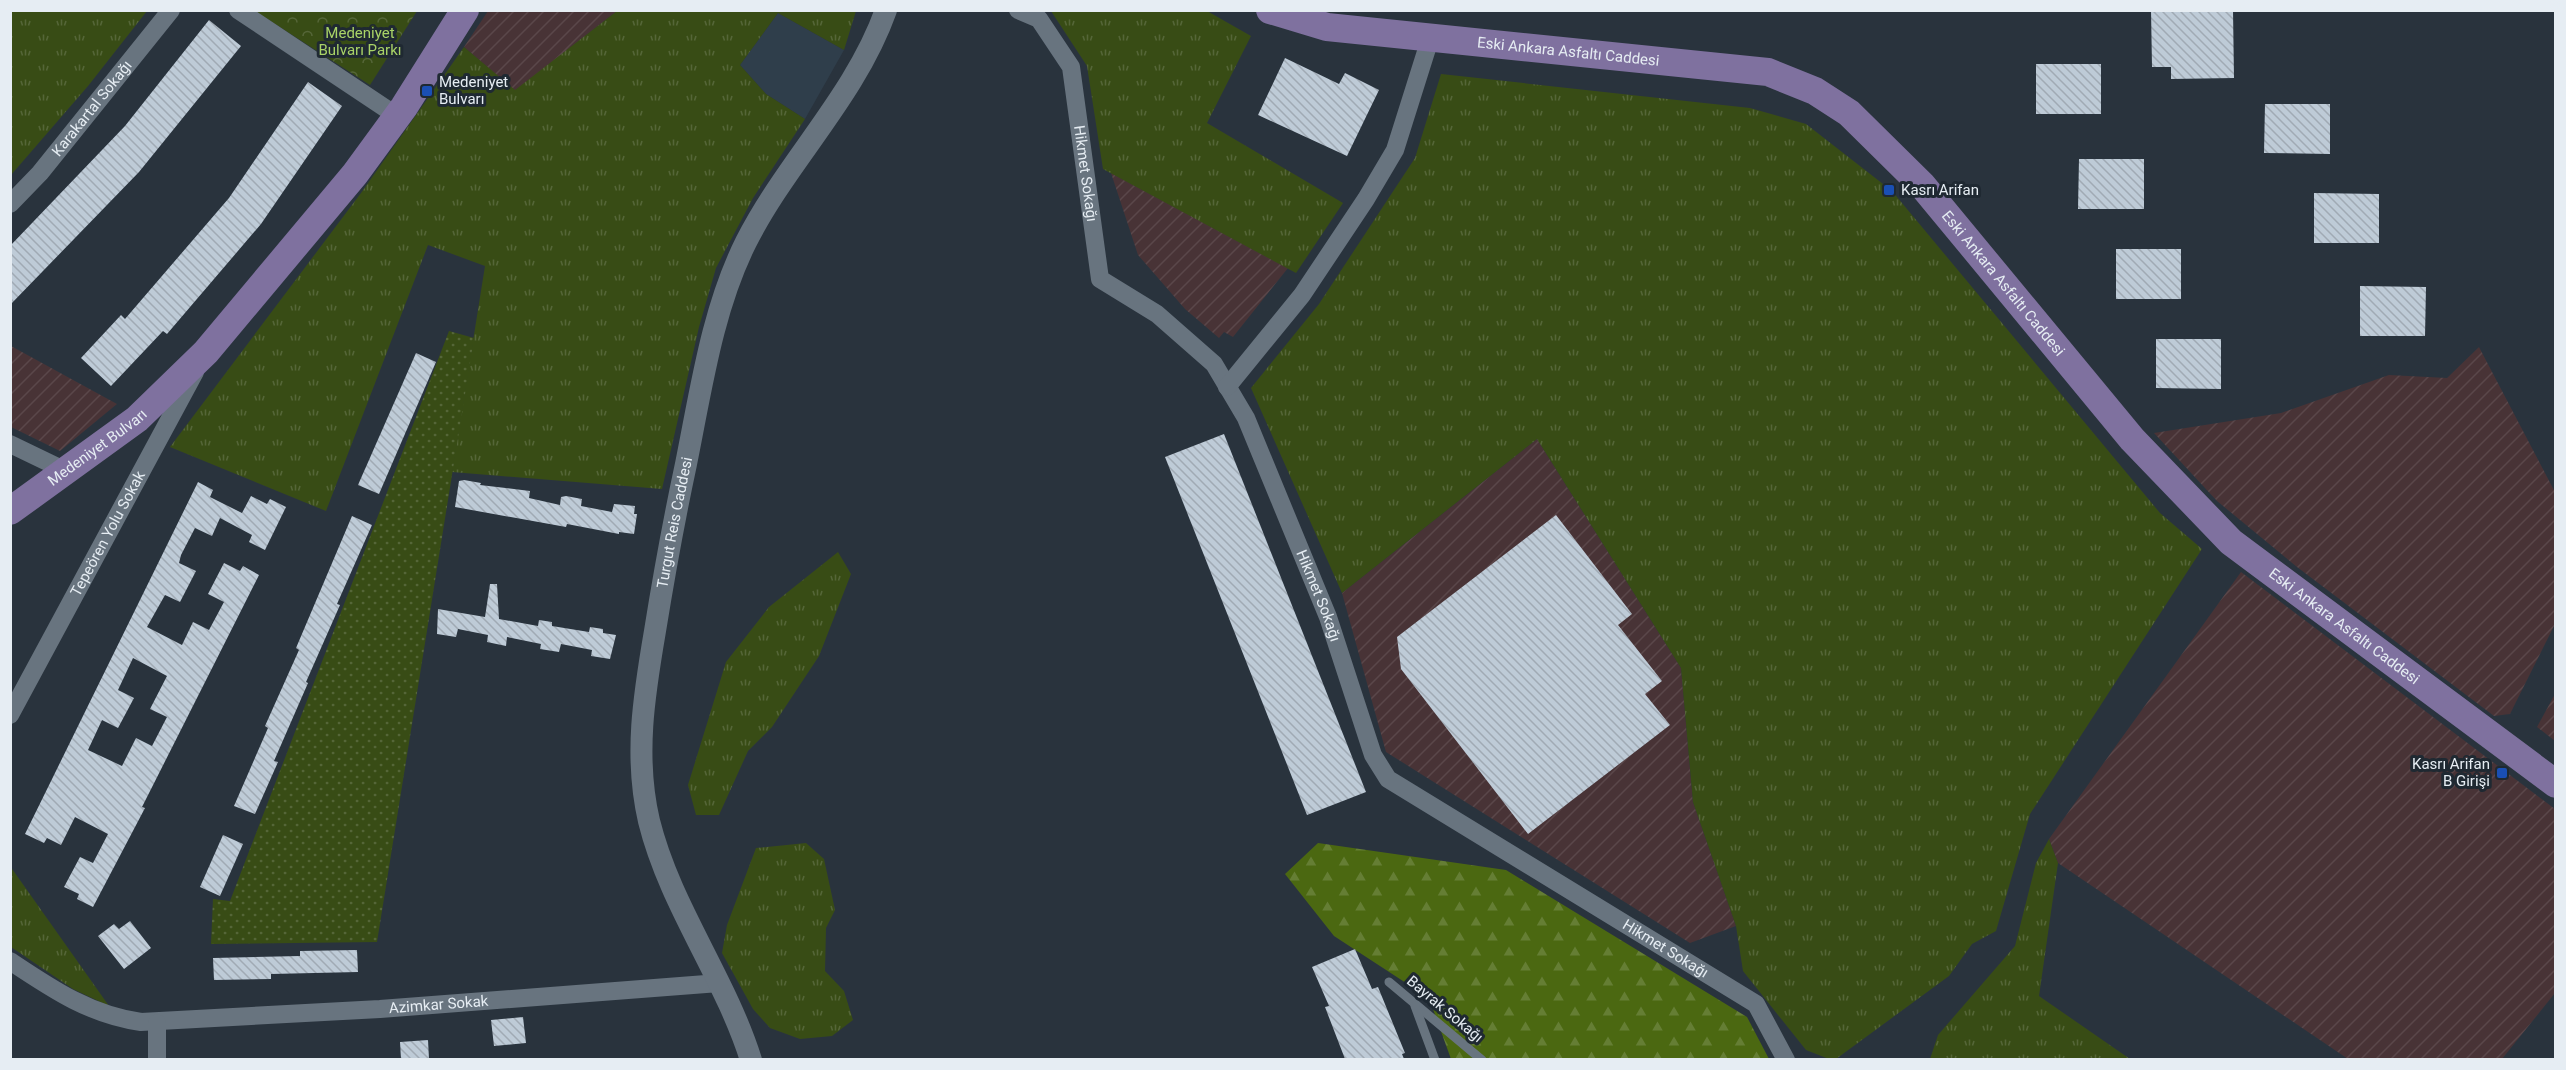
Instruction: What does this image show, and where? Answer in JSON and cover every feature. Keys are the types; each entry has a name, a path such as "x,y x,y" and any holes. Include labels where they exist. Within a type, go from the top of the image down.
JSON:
{"main road":[{"name":"Medeniyet Bulvarı","path":"10,511 137,419 206,352 355,174 397,116 465,10"},
{"name":"Eski Ankara Asfaltı Caddesi","path":"1270,10 1327,27 1768,72 1815,91 1849,113 1922,186 2132,439 2231,542 2556,784"}],"street":[{"name":"Karakartal Sokağı","path":"10,204 62,147 171,10"},
{"path":"238,10 397,116"},
{"name":"Turgut Reis Caddesi","path":"751,1059 719,983 678,903 662,862 641,784 640,750 643,714 666,562 714,332 729,280 765,209 864,62 886,10"},
{"name":"Hikmet Sokağı","path":"1018,10 1039,19 1071,67 1100,279 1157,314 1214,364 1246,418 1323,606 1373,755 1388,779 1756,1004 1786,1059"},
{"path":"1227,387 1302,295 1395,150 1430,39"},
{"name":"Tepeören Yolu Sokak","path":"10,715 206,352"},
{"path":"10,444 66,471"},
{"name":"Azimkar Sokak","path":"10,961 88,1009 118,1019 157,1023 719,983"},
{"path":"157,1023 157,1059"}],"lane":[{"name":"Bayrak Sokağı","path":"1389,982 1482,1059"},
{"path":"1414,1003 1435,1059"}],"shaded area":[{"path":"488,11 617,11 515,91 464,47"},
{"path":"778,13 844,50 805,119 766,94 740,65"},
{"path":"1111,173 1288,268 1233,337 1224,332 1219,338 1185,309 1138,255"},
{"path":"10,346 117,404 60,451 11,427"},
{"path":"2479,347 2556,494 2555,624 2510,714 2494,716 2297,567 2217,501 2154,433 2281,413 2389,375 2447,378"},
{"path":"1537,439 1681,668 1693,802 1736,926 1690,943 1386,752 1342,593"},
{"path":"2241,572 2555,809 2555,993 2502,1059 2348,1059 2058,863 2049,839"},
{"path":"2555,694 2555,741 2537,727"}],"green space":[{"path":"11,10 147,11 88,86 11,175"},
{"name":"Medeniyet Bulvarı Parkı","path":"255,11 417,11 370,85"},
{"path":"617,11 856,11 844,50 778,13 740,65 766,94 805,119 753,198 716,268 699,327 662,489 452,472 485,266 428,245 326,511 170,447 361,193 464,47 515,90"},
{"path":"1051,11 1207,11 1251,36 1207,123 1343,203 1296,273 1103,169 1087,66"},
{"path":"1441,74 1750,108 1806,124 1892,191 2160,513 2202,549 2030,814 1996,931 1972,944 1949,976 1836,1059 1829,1059 1806,1050 1743,971 1736,926 1693,802 1681,668 1537,439 1342,593 1251,388 1319,304 1415,158"},
{"path":"449,331 474,338 377,942 211,944 213,899 230,901"},
{"path":"838,552 851,574 819,656 772,727 748,751 719,815 696,815 688,785 726,662 769,607"},
{"path":"2049,839 2058,863 2039,996 2130,1059 1930,1059 1938,1035 2015,946 2036,863"},
{"path":"806,843 824,859 835,910 826,928 825,971 844,991 853,1020 832,1036 800,1039 770,1028 753,1009 722,953 727,925 756,848"},
{"path":"1318,843 1506,870 1747,1017 1769,1059 1451,1059 1429,998 1334,936 1285,874"},
{"path":"10,866 109,1006 73,989 11,947"}],"building":[{"path":"2151,10 2233,10 2234,78 2171,79 2171,67 2152,67"},
{"path":"209,20 241,46 139,172 10,305 10,246 125,126"},
{"path":"1285,58 1339,84 1345,73 1379,90 1347,156 1258,115"},
{"path":"2036,64 2101,64 2101,114 2036,114"},
{"path":"308,82 342,106 261,224 167,334 163,331 111,386 81,358 121,315 125,319 229,198"},
{"path":"2265,104 2330,104 2330,154 2264,153"},
{"path":"2079,159 2144,159 2144,209 2078,209"},
{"path":"2314,193 2379,194 2379,243 2314,243"},
{"path":"2116,249 2181,249 2181,299 2116,299"},
{"path":"2360,286 2426,287 2425,336 2360,336"},
{"path":"2156,339 2221,339 2221,389 2156,388"},
{"path":"416,353 436,362 379,494 358,485"},
{"path":"1224,434 1366,792 1307,815 1165,457"},
{"path":"459,481 481,483 480,485 530,491 529,498 560,505 561,497 566,496 582,499 581,506 612,512 614,504 635,506 634,514 637,514 634,534 619,532 619,534 567,524 566,527 455,507"},
{"path":"198,482 213,490 210,497 242,513 251,496 267,504 270,499 286,507 265,550 249,542 252,535 220,518 212,536 195,528 181,555 179,563 196,571 180,602 165,595 147,627 182,645 193,622 209,630 224,602 208,594 224,563 240,571 243,566 259,575 142,807 145,808 93,907 77,899 79,894 64,887 80,857 93,863 108,834 75,817 61,845 47,838 44,843 25,834","holes":["133,658 167,676 150,709 167,717 152,746 136,738 122,766 88,750 102,720 118,728 134,698 118,690"]},
{"path":"1556,515 1632,614 1618,625 1662,681 1645,694 1670,725 1528,834 1401,669 1397,637"},
{"path":"352,516 372,525 337,604 340,605 306,682 308,683 274,761 278,762 255,814 234,806 268,728 265,726 299,650 296,648"},
{"path":"490,584 497,584 499,619 538,626 539,620 552,622 552,626 589,632 590,627 603,629 603,633 616,635 610,659 591,656 592,650 561,644 559,652 540,649 541,644 507,637 506,646 487,642 488,635 458,629 456,637 437,634 438,609 485,617"},
{"path":"223,835 243,844 220,896 200,887"},
{"path":"130,921 151,948 124,969 98,936 114,924 119,929"},
{"path":"1355,949 1372,989 1378,987 1405,1053 1402,1054 1404,1059 1345,1059 1325,1007 1329,1006 1312,967"},
{"path":"357,950 358,972 271,974 271,979 214,980 213,958 300,956 300,951"},
{"path":"523,1017 526,1043 494,1046 491,1020"},
{"path":"428,1040 429,1059 401,1059 400,1042"}],"place":[{"name":"Medeniyet Bulvarı","path":"427,91"},
{"name":"Kasrı Arifan","path":"1889,190"},
{"name":"Kasrı Arifan B Girişi","path":"2502,773"}]}
